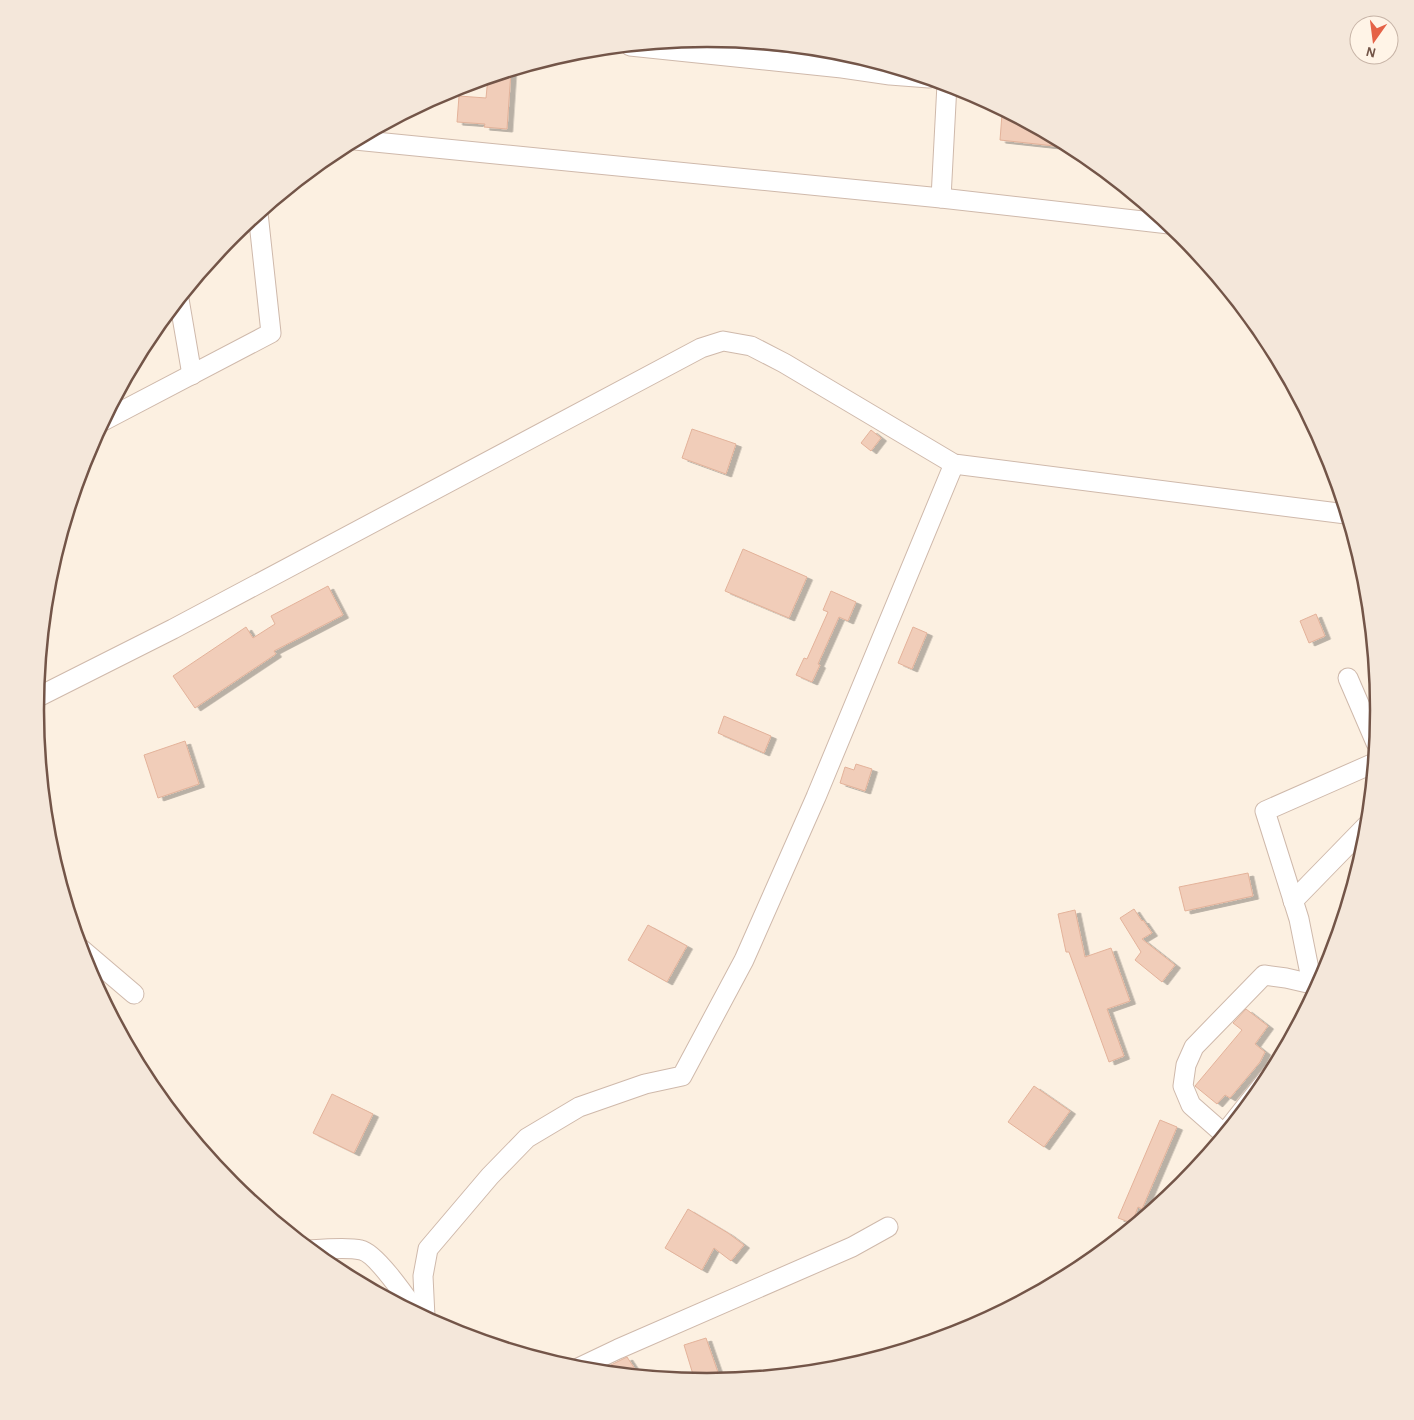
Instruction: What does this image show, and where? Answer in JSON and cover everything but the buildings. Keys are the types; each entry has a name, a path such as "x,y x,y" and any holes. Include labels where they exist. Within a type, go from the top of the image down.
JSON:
{"street":[{"path":"694,47 781,54 842,68 884,71"},
{"path":"941,198 947,92"},
{"path":"367,141 941,198 1156,223"},
{"path":"114,414 271,333 259,221"},
{"path":"180,307 192,375"},
{"path":"44,694 191,620 701,348 723,341 751,346 784,363 954,464 1340,513"},
{"path":"425,1310 424,1276 428,1249 490,1176 528,1138 579,1108 646,1084 682,1076 744,960 756,933 816,796 954,464"},
{"path":"1348,678 1370,728"},
{"path":"1313,980 1293,901 1266,811 1368,767"},
{"path":"1293,901 1359,833"},
{"path":"92,958 134,994"},
{"path":"1220,1130 1191,1106 1183,1086 1186,1065 1194,1047 1264,975 1286,978 1310,985"},
{"path":"589,1363 852,1247 888,1227"},
{"path":"321,1249 363,1250 385,1269 410,1303"}]}
